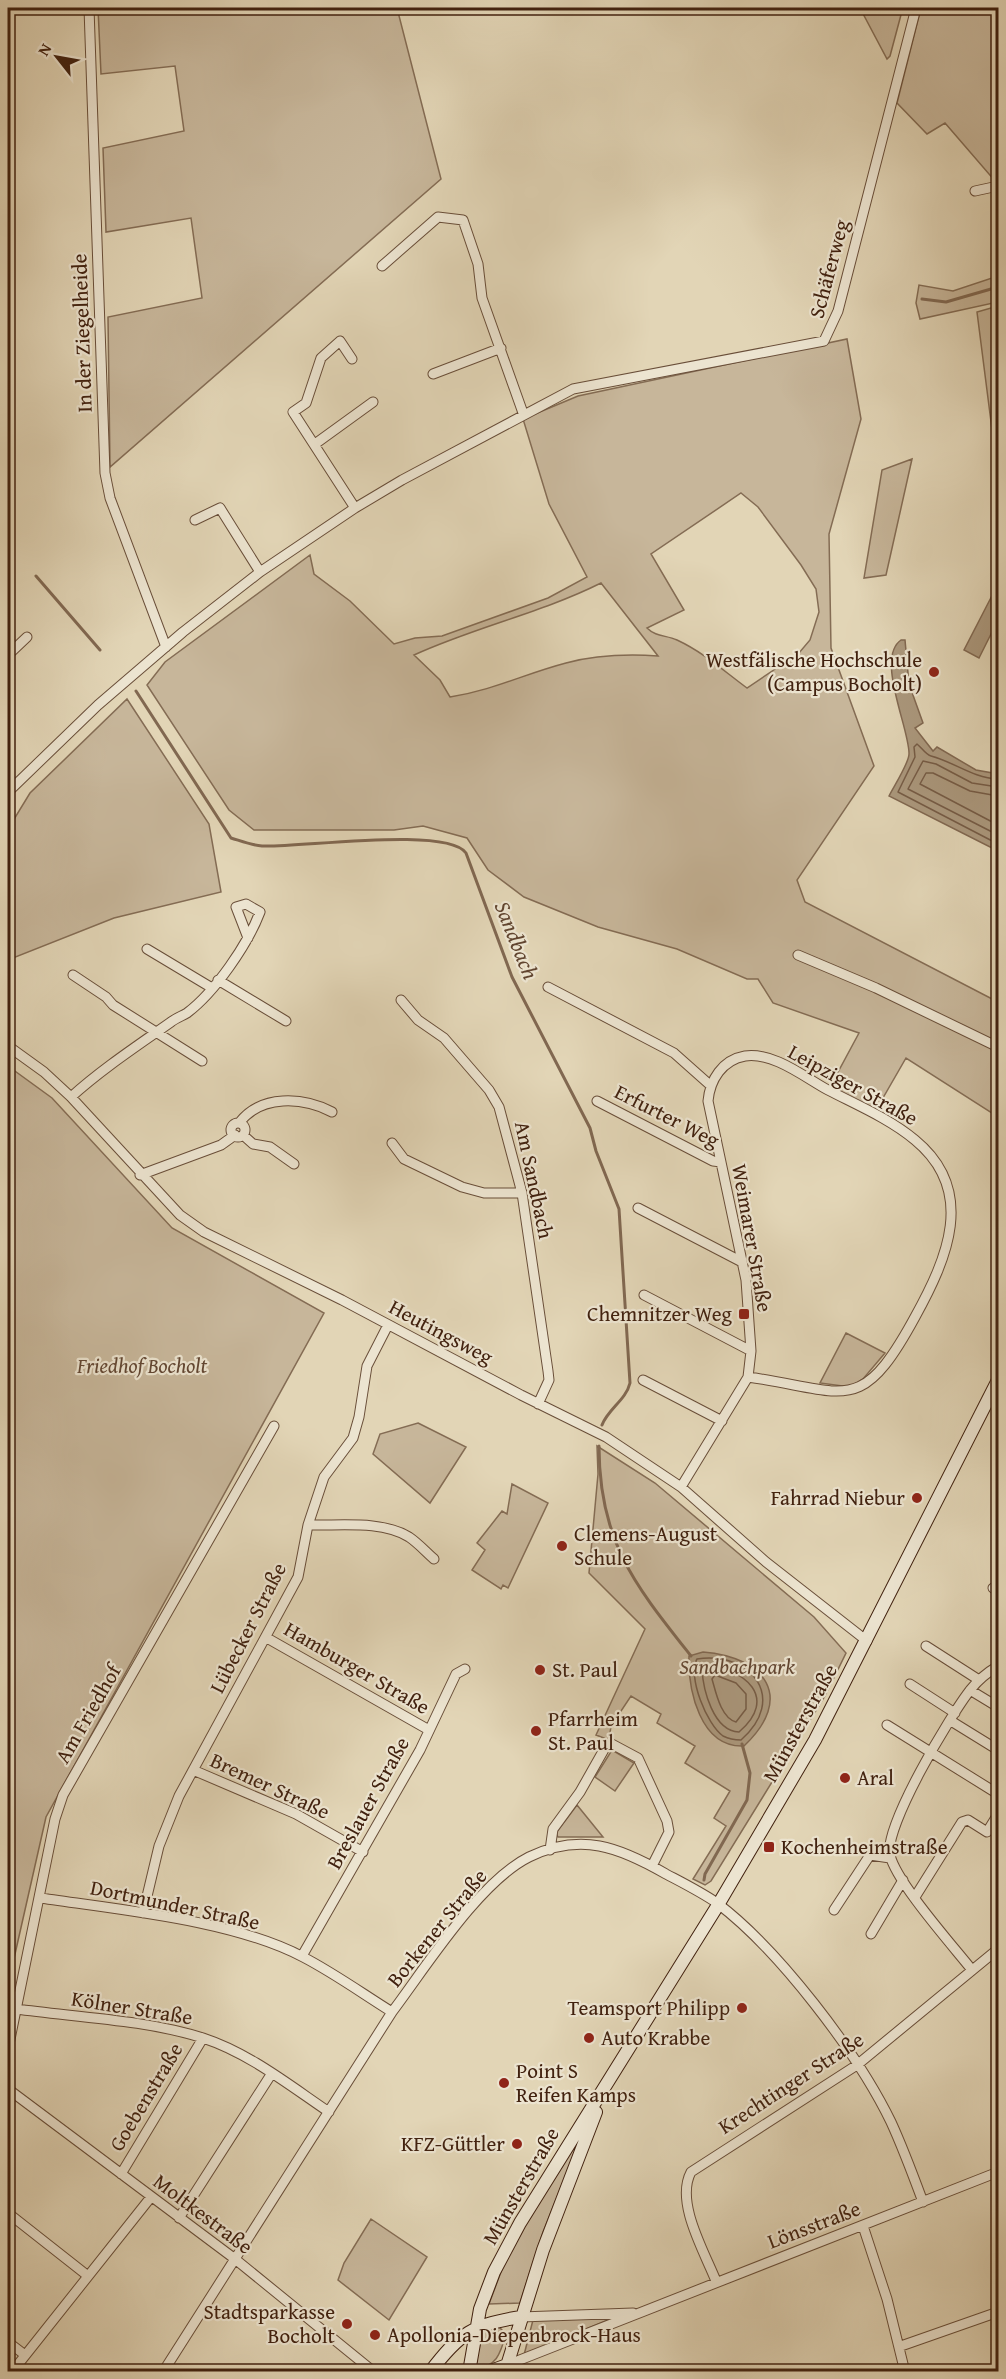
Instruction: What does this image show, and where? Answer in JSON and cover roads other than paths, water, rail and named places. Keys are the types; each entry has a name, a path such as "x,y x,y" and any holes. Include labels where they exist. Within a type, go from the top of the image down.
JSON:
{"main road":[{"name":"Münsterstraße","path":"469,2372 476,2326 494,2272 520,2223 718,1905 807,1754 994,1400 999,1380"},
{"name":"Münsterstraße","path":"506,2368 566,2184 615,2073"},
{"path":"429,2372 460,2338 476,2326 521,2317"},
{"path":"488,2372 506,2368"}],"street":[{"name":"In der Ziegelheide","path":"89,8 105,473 110,498 166,647"},
{"name":"Schäferweg","path":"166,647 260,572 355,508 524,413 573,389 824,341 838,311 916,8"},
{"path":"975,191 999,186"},
{"path":"382,266 438,217 463,220 478,264 482,298 524,413"},
{"path":"352,359 340,341 326,353 321,358 306,403 293,412 355,508"},
{"path":"433,374 501,348"},
{"path":"315,444 373,402"},
{"path":"195,520 220,508 260,572"},
{"path":"8,654 27,637"},
{"path":"8,792 90,713 166,647"},
{"path":"71,1097 98,1072 116,1063 187,1013 215,984 248,938"},
{"path":"147,949 286,1021"},
{"path":"798,955 876,988 999,1047"},
{"path":"73,975 156,1033 202,1061"},
{"path":"548,987 674,1053 710,1085"},
{"name":"Am Sandbach","path":"401,1000 418,1020 444,1038 489,1090 499,1107 522,1193 549,1380 538,1404"},
{"name":"Heutingsweg","path":"8,1046 44,1072 71,1097 180,1215 204,1232 606,1437 681,1488 766,1562 867,1641"},
{"name":"Leipziger Straße","path":"710,1085 723,1067 732,1061 743,1056 768,1058 916,1140 939,1170 952,1204 950,1238 939,1269 900,1345 884,1368 867,1384 853,1390 831,1393 748,1377"},
{"name":"Weimarer Straße","path":"681,1488 748,1377 751,1351 748,1301 742,1263 711,1122 708,1101 710,1085"},
{"path":"140,1174 221,1145 245,1129 239,1123 245,1115 288,1100 303,1100 332,1112"},
{"name":"Erfurter Weg","path":"597,1101 713,1161 721,1162"},
{"path":"239,1135 253,1144 270,1147 294,1164"},
{"path":"392,1143 404,1159 462,1187 484,1193 522,1193"},
{"path":"638,1208 742,1263"},
{"path":"644,1295 751,1351"},
{"name":"Lübecker Straße","path":"143,1913 166,1823 298,1577 308,1525 324,1477 353,1438 359,1417 367,1366 388,1324"},
{"path":"644,1380 722,1421"},
{"name":"Am Friedhof","path":"8,2049 63,1795 274,1426"},
{"path":"308,1525 357,1525 400,1532 411,1538 434,1559"},
{"name":"Hamburger Straße","path":"267,1638 429,1730"},
{"path":"926,1646 979,1680"},
{"path":"972,1970 903,1880 888,1848 891,1836 931,1753 970,1690 979,1680 999,1666"},
{"name":"Breslauer Straße","path":"302,1956 363,1852 429,1730 456,1674 465,1669"},
{"path":"910,1684 999,1750"},
{"path":"970,1690 999,1707"},
{"path":"887,1725 999,1794"},
{"path":"550,1850 553,1829 580,1792 606,1746 610,1743 638,1758 667,1821 669,1832 652,1866"},
{"name":"Bremer Straße","path":"193,1770 296,1814 363,1852"},
{"path":"915,1897 962,1822 968,1820 987,1832 999,1814"},
{"name":"Borkener Straße","path":"162,2372 392,2012 471,1909 513,1866 550,1850 577,1844 603,1844 652,1866 718,1905"},
{"path":"834,1910 870,1855 891,1858"},
{"path":"871,1934 903,1880"},
{"name":"Dortmunder Straße","path":"41,1898 143,1913 245,1934 302,1956 392,2012"},
{"path":"718,1905 779,1963 857,2065 890,2121 922,2202"},
{"name":"Krechtinger Straße","path":"716,2281 685,2202 685,2182 691,2172 857,2065 999,1949"},
{"name":"Kölner Straße","path":"16,2009 163,2029 203,2038 246,2056 329,2112"},
{"name":"Goebenstraße","path":"121,2174 203,2038"},
{"path":"179,2218 272,2073"},
{"name":"Moltkestraße","path":"8,2089 235,2259 374,2372"},
{"name":"Lönsstraße","path":"506,2368 716,2281 999,2172"},
{"path":"12,2372 151,2197"},
{"path":"8,2213 88,2276"},
{"path":"863,2226 901,2346 905,2372"},
{"name":"Lönsstraße","path":"521,2317 642,2312"},
{"path":"901,2346 999,2312"},
{"path":"8,2342 25,2355"}],"water":[{"path":"998,584 998,620 979,658 964,650"},
{"path":"901,640 905,640 909,684 923,723 915,728 933,751 937,747 976,770 998,774 998,851 889,796 904,769 909,754 892,678 891,662 894,649"},
{"path":"703,1652 743,1662 757,1671 766,1683 770,1696 768,1712 759,1728 744,1746 729,1744 717,1738 707,1727 700,1714 691,1685 689,1656"}],"waterway":[{"path":"922,299 946,302 998,287"},
{"name":"Sandbach","path":"36,576 100,650"},
{"name":"Sandbach","path":"136,691 231,838 262,846 403,839 453,845 466,853 512,977 590,1128 596,1151 619,1209 630,1383 625,1394 602,1425"},
{"name":"Sandbach","path":"599,1446 601,1480 613,1536 637,1584 691,1656"},
{"name":"Sandbach","path":"704,1880 705,1874 747,1800 750,1773 742,1744"}],"place":[{"name":"Westfälische Hochschule (Campus Bocholt)","path":"934,672"},
{"name":"Chemnitzer Weg","path":"744,1314"},
{"name":"Fahrrad Niebur","path":"917,1498"},
{"name":"Clemens-August Schule","path":"562,1546"},
{"name":"St. Paul","path":"540,1670"},
{"name":"Pfarrheim St. Paul","path":"536,1731"},
{"name":"Aral","path":"845,1778"},
{"name":"Kochenheimstraße","path":"769,1847"},
{"name":"Teamsport Philipp","path":"742,2008"},
{"name":"Auto Krabbe","path":"589,2038"},
{"name":"Point S Reifen Kamps","path":"504,2083"},
{"name":"KFZ-Güttler","path":"517,2144"},
{"name":"Stadtsparkasse Bocholt","path":"347,2324"},
{"name":"Apollonia-Diepenbrock-Haus","path":"375,2335"}],"park label":[{"name":"Friedhof Bocholt","path":"142,1366"},
{"name":"Sandbachpark","path":"737,1667"}]}
